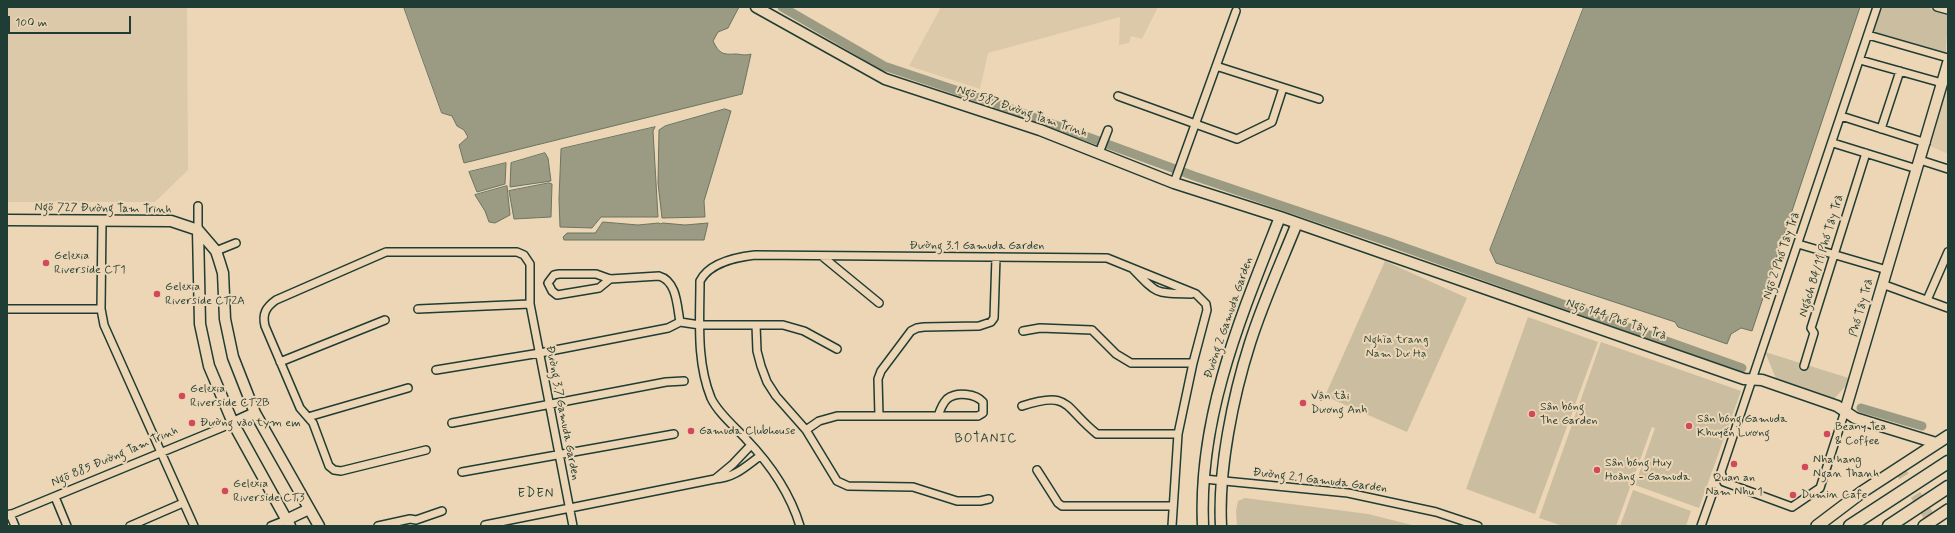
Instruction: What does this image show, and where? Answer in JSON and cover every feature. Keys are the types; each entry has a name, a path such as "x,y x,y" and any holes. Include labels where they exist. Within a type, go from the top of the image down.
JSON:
{"highway":[{"path":"1850,526 1948,462"},
{"path":"1889,526 1948,488"}],"main road":[{"path":"1817,526 1862,492 1948,436"},
{"path":"1924,526 1948,510"}],"street":[{"name":"Ngõ 587 Đường Tam Trinh","path":"756,7 885,79 1100,150 1288,220"},
{"name":"Ngõ 2 Phố Tây Trà","path":"1752,492 1724,482 1721,472 1833,143 1877,7"},
{"path":"1937,7 1948,10"},
{"path":"1175,179 1236,11"},
{"path":"1868,36 1948,58"},
{"path":"1860,60 1900,71 1945,78"},
{"name":"Phố Tây Trà","path":"1752,492 1792,507 1820,488 1845,411 1882,284 1926,143 1948,63"},
{"path":"1216,66 1318,99"},
{"path":"1881,129 1900,71"},
{"path":"1118,96 1237,139 1272,122 1284,88"},
{"path":"1841,116 1926,143"},
{"path":"1100,150 1107,133"},
{"path":"1833,143 1866,153 1918,165 1948,168"},
{"name":"Ngách 84/11 Phố Tây Trà","path":"1804,366 1814,333 1811,328 1866,153"},
{"path":"198,206 202,331 209,366 233,423 288,523"},
{"name":"Ngõ 727 Đường Tam Trinh","path":"7,220 171,221 198,230"},
{"path":"1221,526 1222,480 1237,388 1250,342 1290,241 1288,220"},
{"name":"Đường 2 Gamuda Garden","path":"1203,526 1204,479 1218,390 1242,312 1273,235 1288,220"},
{"name":"Ngõ 144 Phố Tây Trà","path":"1288,220 1744,379 1769,383 1837,406 1855,418 1936,443"},
{"path":"102,221 101,309 104,325 194,526"},
{"path":"198,230 216,251 223,273 225,320 233,357 255,413 318,526"},
{"path":"1273,235 1290,241"},
{"path":"216,251 236,243"},
{"path":"1798,244 1887,270"},
{"name":"Đường 3.7 Gamuda Garden","path":"426,450 341,471 334,470 329,466 315,428 300,408 263,319 269,304 386,252 517,252 528,259 530,264 530,304 573,526"},
{"path":"1927,300 1948,252"},
{"name":"Đường 3.1 Gamuda Garden","path":"800,526 796,512 785,490 760,456 720,411 712,399 700,355 700,281 703,275 711,269 740,257 755,256 1097,257 1107,258 1130,266 1196,294"},
{"path":"823,257 879,303"},
{"path":"879,416 878,379 881,370 911,331 924,327 979,326 990,322 994,318 996,257"},
{"name":"Đường 3.1 Gamuda Garden","path":"1130,266 1152,289 1159,292 1196,294"},
{"path":"610,278 599,288 557,295 552,291 548,283 554,275 559,274 596,274 610,278 659,276 666,278 671,283 674,291 680,322"},
{"path":"1882,284 1948,308"},
{"path":"1172,526 1172,506 1178,434 1193,363 1207,310 1206,304 1196,294"},
{"path":"418,309 530,304"},
{"path":"7,309 101,309"},
{"path":"280,362 385,320"},
{"path":"436,370 540,353 668,328 680,322 700,325 783,325 793,327 837,349"},
{"path":"756,325 757,350 767,382 776,396 806,430 837,481 848,486 913,487 957,501 980,501 989,499"},
{"path":"1023,331 1040,328 1092,330 1116,354 1131,362 1193,363"},
{"path":"452,423 666,382 684,381"},
{"path":"308,417 408,388"},
{"path":"806,430 819,421 836,416 938,416 978,416 984,413 983,402 979,397 973,395 952,396 946,400 938,416"},
{"path":"1022,406 1042,400 1057,400 1065,403 1097,434 1178,434"},
{"path":"233,423 255,413"},
{"name":"Ngõ 885 Đường Tam Trinh","path":"8,515 56,497 233,423"},
{"path":"462,472 674,434"},
{"path":"715,479 733,464 751,445"},
{"path":"485,525 715,479 727,478 738,473 760,456"},
{"path":"1037,470 1058,503 1062,506 1172,506"},
{"name":"Đường 2.1 Gamuda Garden","path":"1204,479 1355,495 1436,512 1478,526"},
{"path":"1701,526 1713,492"},
{"path":"56,497 67,526"},
{"path":"130,526 183,503"},
{"path":"271,526 288,523 309,509"},
{"path":"378,526 410,520 413,523 442,511"},
{"path":"8,515 15,526"}],"shaded area":[{"path":"7,7 187,7 188,170 155,202 7,202"},
{"path":"404,7 739,7 728,28 718,32 713,41 721,52 727,54 751,54 742,94 464,163 459,145 468,137 464,130 457,126 452,116 442,113"},
{"path":"941,7 1158,7 1142,39 1131,36 1129,43 1119,45 1120,17 988,53 980,89 909,66"},
{"path":"1584,7 1860,7 1752,331 1741,328 1731,334 1727,344 1678,327 1675,322 1496,263 1490,250"},
{"path":"1948,80 1948,154 1928,145"},
{"path":"725,109 731,111 704,201 705,217 662,218 658,183 659,130 665,126"},
{"path":"655,127 653,131 658,217 601,217 592,228 560,227 559,199 561,149"},
{"path":"545,153 548,158 551,181 510,187 511,163"},
{"path":"506,163 505,184 477,192 469,172"},
{"path":"549,183 552,184 551,217 514,219 509,191"},
{"path":"507,186 510,215 495,223 489,222 485,211 475,195"},
{"path":"603,222 638,225 659,223 685,225 708,223 704,240 564,240 563,237 567,233 595,233"}],"green space":[{"path":"1881,7 1925,7 1948,13 1946,52 1874,32"},
{"name":"Nghĩa trang Nam Dư Hạ","path":"1385,261 1467,298 1407,432 1325,396"},
{"name":"Sân bóng The Garden","path":"1528,317 1598,342 1535,514 1466,489"},
{"name":"Sân bóng Gamuda Khuyến Lương","path":"1601,342 1741,391 1699,508 1635,485 1655,428 1652,427 1616,526 1563,526 1539,518"},
{"path":"1765,352 1852,379 1833,400 1777,381"},
{"path":"1633,490 1691,511 1686,526 1620,526"},
{"path":"1245,498 1368,514 1416,526 1237,526 1236,511 1238,501"}],"waterway":[{"path":"782,7 884,66 1009,108 1194,176 1389,242 1742,368"},
{"path":"1861,408 1922,426"}],"tunnel":[{"path":"1898,467 1932,521"}],"place":[{"name":"Gelexia Riverside CT1","path":"46,263"},
{"name":"Gelexia Riverside CT2A","path":"157,294"},
{"name":"Gelexia Riverside CT2B","path":"182,396"},
{"name":"Vận tải Dương Anh","path":"1303,403"},
{"name":"Sân bóng The Garden","path":"1532,414"},
{"name":"Đường vào tym em","path":"192,423"},
{"name":"Sân bóng Gamuda Khuyến Lương","path":"1689,426"},
{"name":"Gamuda Clubhouse","path":"691,431"},
{"name":"Beany Tea & Coffee","path":"1827,434"},
{"name":"Quan an Nam Nhu 1","path":"1734,464"},
{"name":"Nha hang Ngan Thanh","path":"1805,467"},
{"name":"Sân bóng Huy Hoàng - Gamuda","path":"1597,470"},
{"name":"Gelexia Riverside CT3","path":"225,491"},
{"name":"Dumin Cafe","path":"1793,495"}],"district":[{"name":"BOTANIC","path":"986,439"},
{"name":"EDEN","path":"536,494"}]}
